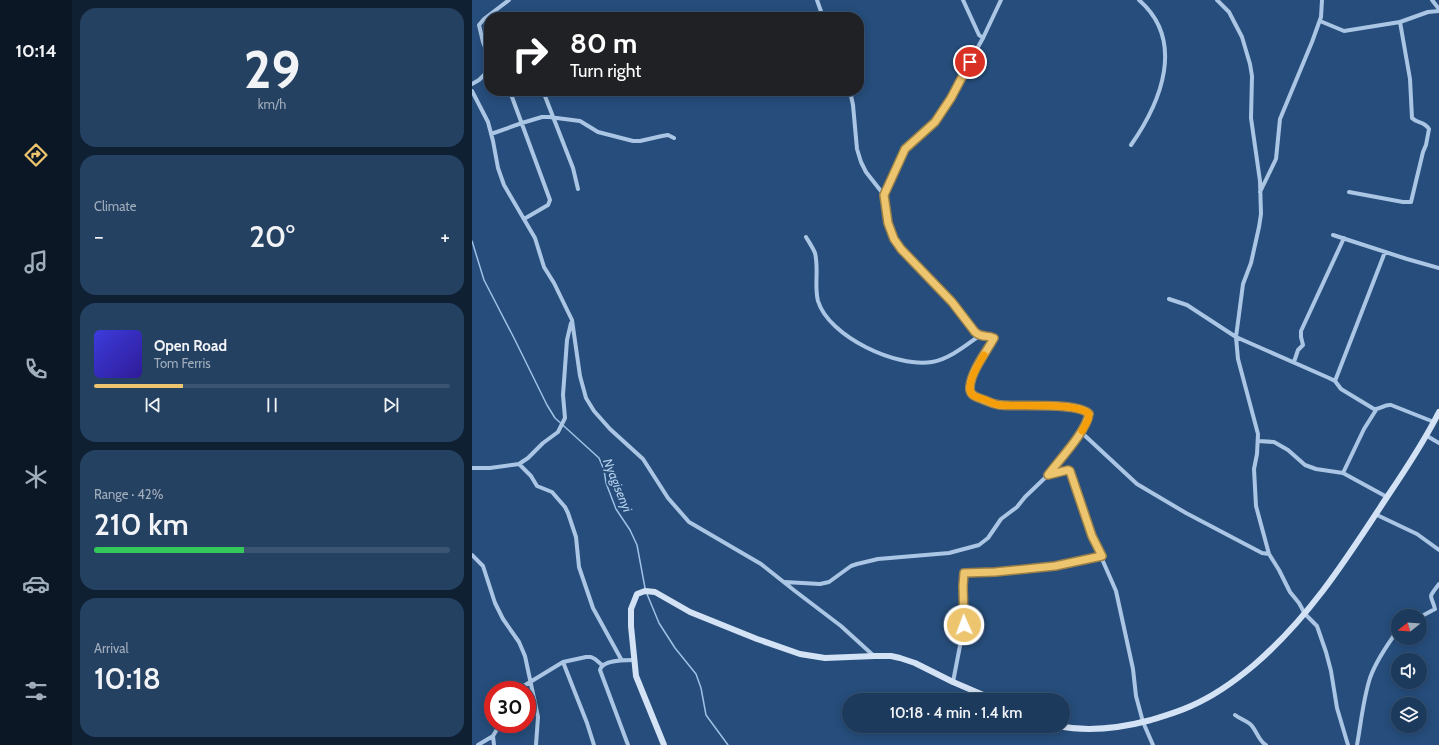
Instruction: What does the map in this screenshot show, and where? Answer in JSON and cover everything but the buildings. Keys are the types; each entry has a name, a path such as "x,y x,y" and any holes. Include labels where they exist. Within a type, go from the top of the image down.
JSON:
{"main road":[{"path":"1070,728 1121,726 1143,722 1191,706 1213,695 1239,678 1275,647 1305,614 1330,583 1400,479 1427,436 1439,412"},
{"path":"664,745 636,676 634,660 631,609 637,594 646,590 655,592 696,614 757,639 800,654 825,658 891,656 915,663 979,693"}],"street":[{"path":"493,12 509,0"},
{"path":"817,0 821,12"},
{"path":"963,0 979,35 983,38"},
{"path":"884,195 905,149 935,122 951,98 983,38 1001,0"},
{"path":"1130,144 1144,126 1153,108 1166,66 1161,31 1155,17 1139,0"},
{"path":"1217,0 1229,12 1242,37 1252,76 1251,118 1260,181 1261,214 1251,263 1242,284 1236,337 1238,359 1258,434 1254,469 1256,506 1269,554 1290,592 1299,603 1305,614 1317,626 1331,671 1337,708 1348,745"},
{"path":"1260,192 1276,159 1280,119 1320,21 1322,0"},
{"path":"1320,21 1344,31 1400,22 1428,12 1439,10 1432,0"},
{"path":"484,19 479,25 484,44"},
{"path":"1350,192 1403,202 1411,202 1412,199 1429,129 1426,125 1412,118 1409,74 1400,22"},
{"path":"472,84 484,76"},
{"path":"472,91 488,122 498,168 504,185 534,238 544,267 554,283 572,320 580,376 586,398 594,411 610,429 644,459 668,498 689,522 761,564 841,626 874,656"},
{"path":"511,96 550,203 524,219"},
{"path":"545,96 573,168 578,189"},
{"path":"851,96 857,149 866,172 884,195 888,223 894,239 901,249 952,302 979,336"},
{"path":"491,134 542,117 580,121 598,132 633,141 662,136 674,138"},
{"path":"1333,235 1439,268"},
{"path":"784,582 820,584 829,582 842,572 857,564 878,559 949,553 979,545 988,538 1001,519 1017,507 1025,497 1048,475 1081,432 1088,420 1089,414 1078,408 1037,405 1001,405 975,397 971,394 970,387 976,368 994,338 992,336 979,336 945,358 933,362 917,364 878,353 840,332 829,320 818,303 815,253 806,237"},
{"path":"1294,362 1298,350 1302,345 1301,331 1344,238"},
{"path":"1335,382 1385,252"},
{"path":"1169,299 1187,305 1236,337 1294,362 1335,382 1341,389 1376,410"},
{"path":"472,468 490,468 519,464 558,432 565,418 562,395 567,340 572,320"},
{"path":"1343,473 1364,429 1376,410 1386,405 1391,405 1434,422"},
{"path":"1081,432 1137,484 1212,527 1262,553 1269,554"},
{"path":"1427,436 1439,443"},
{"path":"1258,441 1274,442 1288,450 1305,464 1316,469 1343,473 1387,498"},
{"path":"519,464 531,476 538,486 552,492 565,506 576,537 579,567 593,608 622,660"},
{"path":"1048,475 1068,470 1070,471 1092,536 1116,591 1133,669 1136,696 1143,722 1153,745"},
{"path":"1377,515 1417,534 1439,550"},
{"path":"472,555 483,566 495,603 519,642 525,656 530,681"},
{"path":"953,682 964,625 964,573 995,572 1055,566 1102,556"},
{"path":"1427,613 1435,609 1430,598 1439,584"},
{"path":"1357,745 1363,704 1371,676 1382,654 1391,640"},
{"path":"532,681 563,662 591,657 602,665"},
{"path":"602,665 622,660 634,660"},
{"path":"563,662 594,745"},
{"path":"602,665 600,670 628,745"},
{"path":"536,708 538,717 536,745"},
{"path":"1235,715 1243,721 1249,723 1266,745"},
{"path":"478,745 493,736 495,733"},
{"path":"493,736 494,745"}],"waterway":[{"name":"Nyagisenyi","path":"472,241 484,280 547,405 555,418 599,458 604,470 606,483 616,509 630,530 637,545 645,588"},
{"name":"Nyagisenyi","path":"647,594 659,623 675,648 696,674 701,688 706,715 728,745"}],"slow traffic":[{"path":"984,355 976,368 970,387 971,394 975,397 1001,405 1037,405 1078,408 1089,414 1088,420 1082,431"}],"route":[{"path":"964,625 964,573 995,572 1055,566 1102,556 1092,536 1070,471 1068,470 1048,475 1081,432 1088,420 1089,414 1078,408 995,404 975,397 971,394 970,387 976,368 994,338 992,336 979,336 975,332 952,302 901,249 894,239 888,223 884,195 896,166 905,149 935,122 951,98 970,62"}]}
